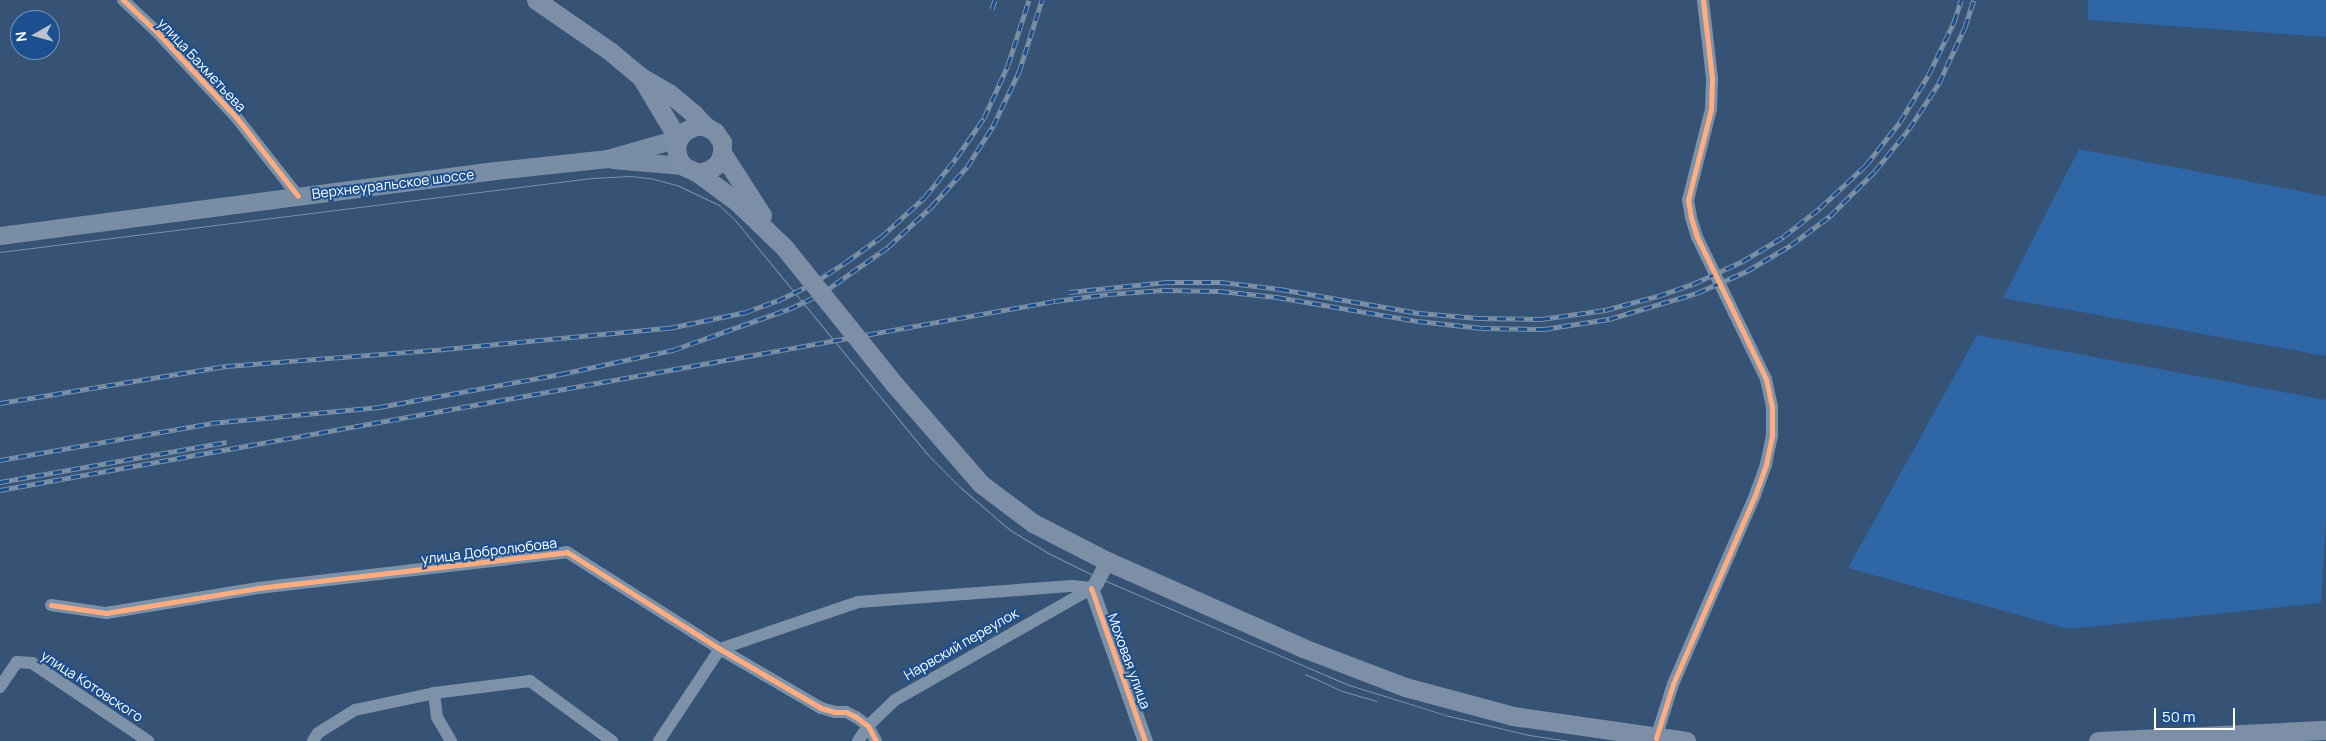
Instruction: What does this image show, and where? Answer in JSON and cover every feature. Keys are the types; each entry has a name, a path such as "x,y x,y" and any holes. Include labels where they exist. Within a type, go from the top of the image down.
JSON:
{"main road":[{"path":"536,0 611,52 641,77 669,94 693,113 705,126 715,132 722,142 722,154 718,164 709,170 608,159"},
{"path":"641,77 678,139 676,148 678,158 737,202 784,247"},
{"path":"608,159 678,139 690,128 705,126"},
{"path":"722,154 784,247 895,386 981,484 1033,523 1107,561 1303,648 1405,687 1513,716 1686,741"},
{"name":"Верхнеуральское шоссе","path":"0,236 298,196 608,159"},
{"path":"2098,741 2326,730"}],"street":[{"name":"улица Бахметьева","path":"123,0 156,31 236,117 298,196"},
{"path":"1656,738 1673,684 1717,587 1766,464 1772,435 1772,407 1766,379 1697,237 1688,200 1712,109 1712,78 1703,0"},
{"name":"улица Добролюбова","path":"50,605 106,613 258,588 567,552 720,649 821,708 834,712 846,712 868,726 876,741"},
{"path":"660,741 720,649 858,602 1072,586 1091,588 1107,561"},
{"name":"Нарвский переулок","path":"858,741 868,726 894,700 1091,588"},
{"name":"Моховая улица","path":"1091,588 1146,741"},
{"name":"улица Котовского","path":"0,687 17,662 32,664 148,741"},
{"path":"313,741 318,732 355,710 434,693 530,681 612,741"},
{"path":"434,693 437,717 451,741"}],"shaded area":[{"path":"2088,0 2326,0 2326,37 2088,20"},
{"path":"2079,149 2326,196 2326,356 2003,298"},
{"path":"1977,335 2326,400 2326,519 2321,603 2069,629 1848,568"}],"tram line":[{"path":"0,252 591,178 631,176 677,185 719,205 735,220 928,455 961,488 1010,530 1050,554 1099,578 1346,684 1449,716 1529,735 1569,741"},
{"path":"1305,674 1342,691 1377,701"}],"railway":[{"path":"992,9 995,0"},
{"path":"0,403 226,366 445,349 669,328 746,312 777,301 812,284 846,262 881,237 925,197 957,157 984,118 1008,65 1029,0"},
{"path":"0,460 211,423 379,407 561,374 673,350 789,309 821,294 888,247 931,207 967,167 993,126 1019,72 1042,0"},
{"path":"1069,292 1166,282 1221,282 1280,289 1419,313 1479,318 1541,319 1605,310 1658,296 1693,284 1743,261 1783,237 1820,208 1866,165 1900,122 1929,74 1954,22 1961,0"},
{"path":"0,490 1055,301 1108,294 1164,290 1220,291 1277,297 1418,321 1482,328 1544,329 1609,319 1697,293 1747,271 1791,245 1830,216 1875,171 1909,129 1939,83 1965,27 1974,0"},
{"path":"0,482 227,442"}],"cycle path":[{"path":"123,0 156,31 236,117 298,196"},
{"path":"1656,738 1673,684 1755,495 1766,464 1772,435 1772,407 1766,379 1697,237 1688,200 1711,109 1712,78 1703,0"},
{"path":"51,605 106,613 258,588 567,552 720,649 821,708 835,712 846,712 856,717 868,726 876,741"},
{"path":"1091,588 1145,741"}]}
